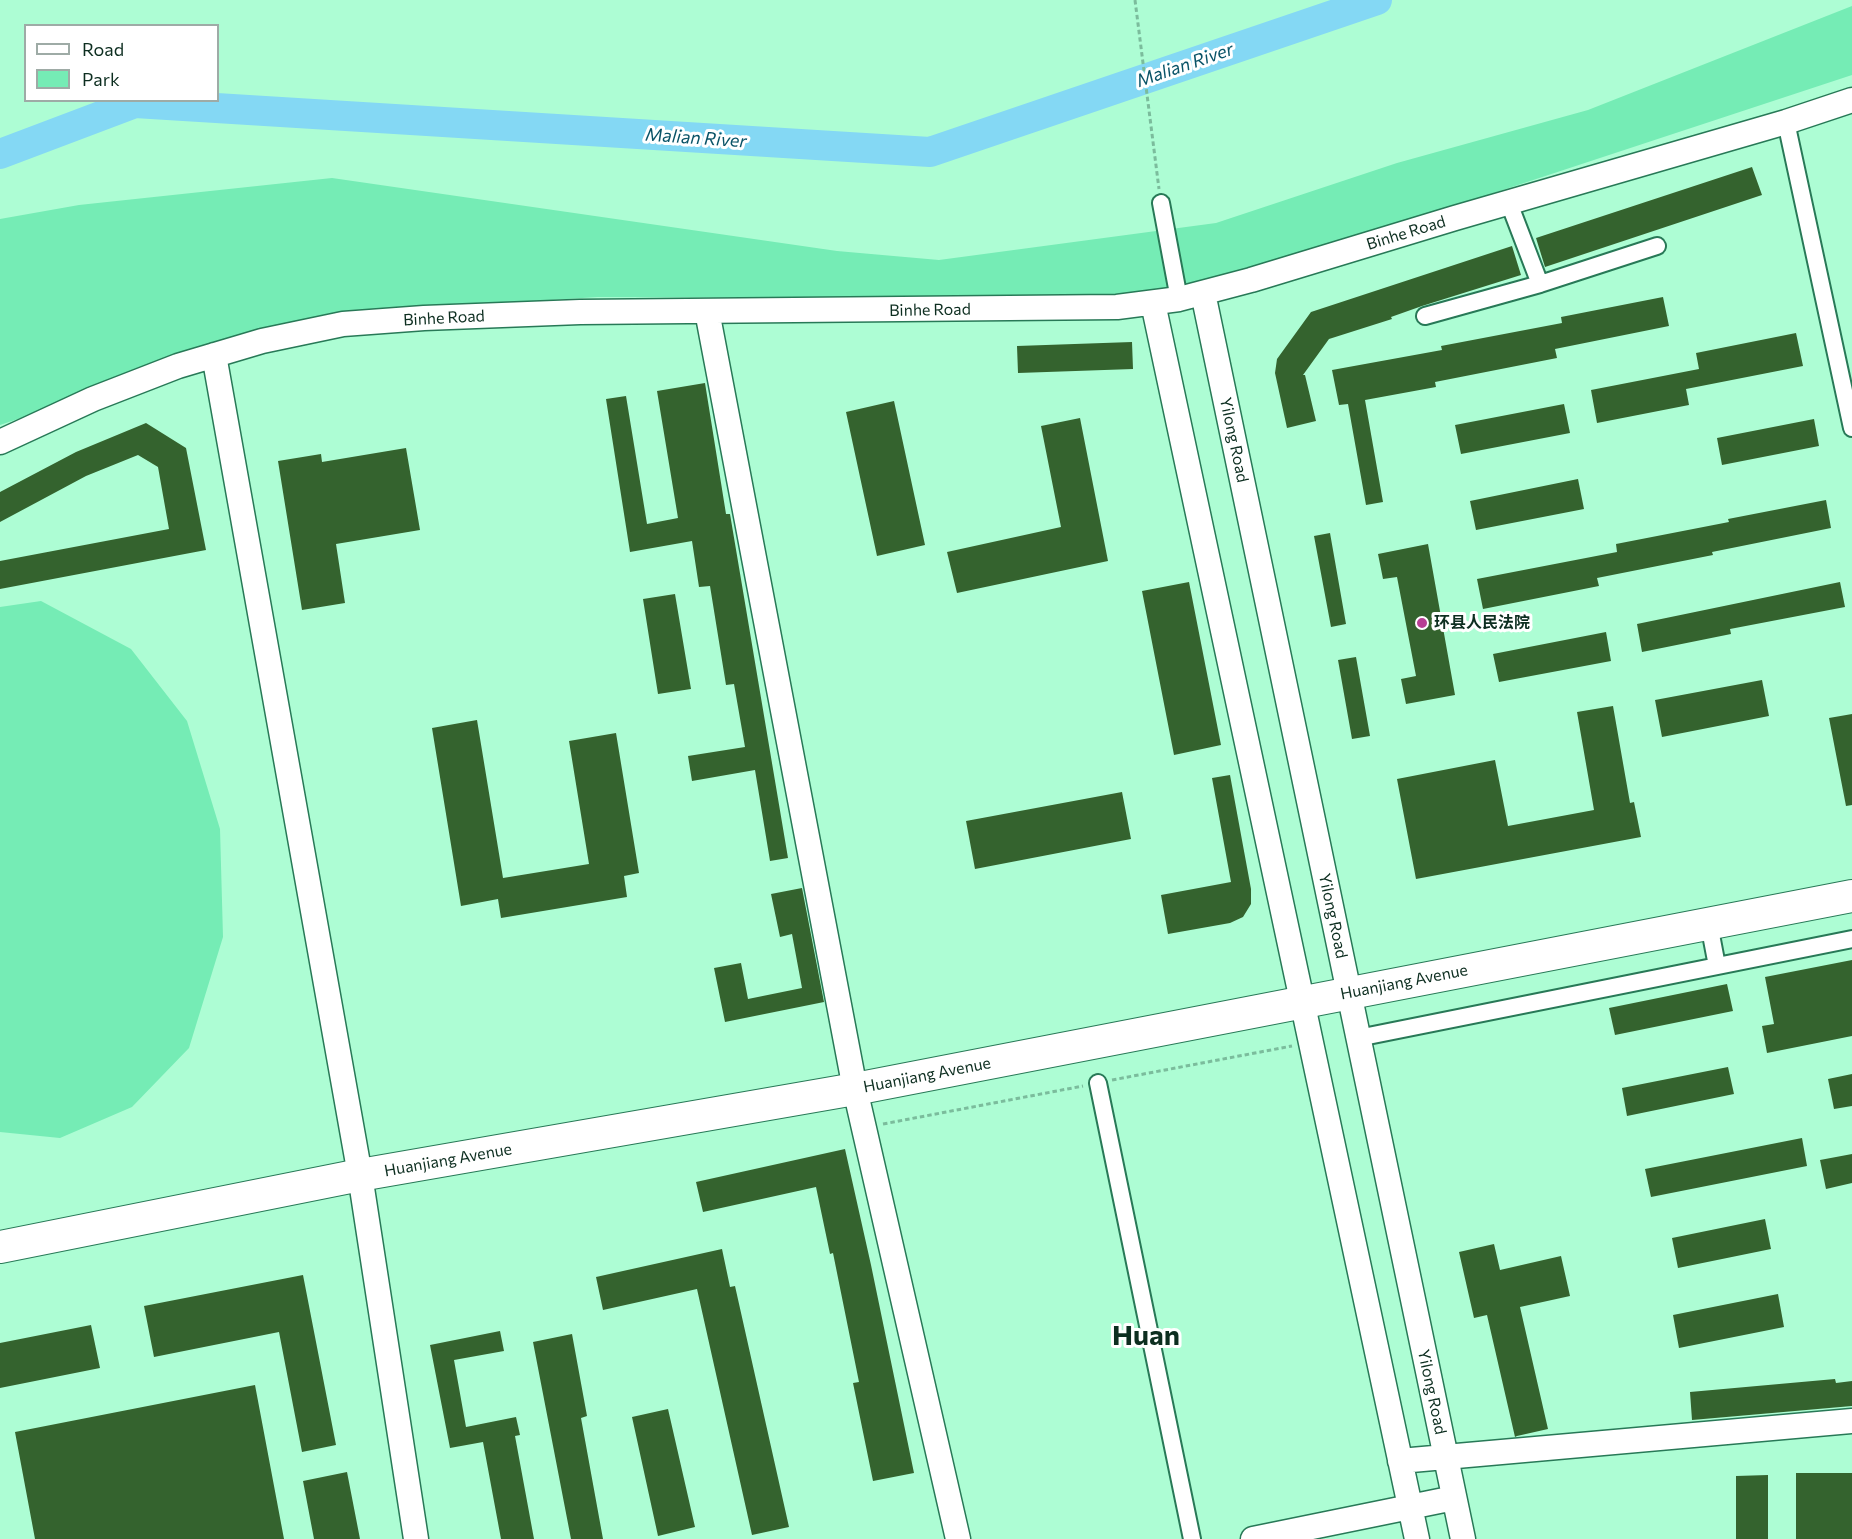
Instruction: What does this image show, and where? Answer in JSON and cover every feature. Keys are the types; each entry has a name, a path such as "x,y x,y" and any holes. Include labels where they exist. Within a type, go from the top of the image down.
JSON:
{"highway":[{"name":"Huanjiang Avenue","path":"0,1227 853,1079 1347,983 1852,876"},
{"name":"Huanjiang Avenue","path":"1347,983 1709,924 1852,896"},
{"name":"Huanjiang Avenue","path":"0,1247 358,1166"}],"main road":[{"name":"Binhe Road","path":"0,442 93,399 178,366 262,341 344,324 424,318 580,312 1117,307 1179,299 1786,122 1852,100"},
{"name":"Yilong Road","path":"1203,293 1463,1539"},
{"path":"1153,303 1416,1539"},
{"path":"707,311 853,1079 958,1539"},
{"path":"214,355 358,1166 416,1539"},
{"path":"1400,1461 1852,1421"},
{"path":"1253,1539 1454,1498"}],"street":[{"path":"1786,122 1852,428"},
{"path":"1509,202 1540,284"},
{"path":"1161,203 1179,299"},
{"path":"1425,316 1540,284 1656,246"},
{"path":"1709,924 1717,966"},
{"path":"1358,1038 1852,939"},
{"path":"1098,1083 1192,1539"}],"path":[{"path":"1135,0 1161,203"}],"green space":[{"path":"1852,6 1852,75 1266,268 1118,299 598,297 363,312 80,398 0,425 0,219 79,205 332,178 837,251 939,260 1216,223 1397,163 1588,110"},
{"path":"41,601 131,649 187,721 220,829 223,937 189,1048 132,1107 60,1138 0,1132 0,607"}],"building":[{"path":"1752,167 1762,195 1545,267 1536,238"},
{"path":"1512,246 1521,275 1422,306 1391,317 1392,319 1329,339 1303,375 1305,375 1316,421 1287,428 1275,373 1277,359 1311,312"},
{"path":"1663,297 1669,326 1555,349 1557,358 1435,382 1436,387 1365,400 1383,502 1366,505 1348,404 1339,405 1332,370 1442,350 1441,346 1562,323 1561,317"},
{"path":"1796,333 1803,366 1686,389 1689,405 1597,423 1591,390 1699,369 1696,353"},
{"path":"1132,342 1133,369 1018,373 1017,346"},
{"path":"705,383 726,514 730,514 788,858 770,861 755,770 692,781 688,756 745,747 734,684 726,685 710,586 699,587 692,541 630,552 606,399 626,396 647,524 678,518 657,391"},
{"path":"894,401 925,545 877,556 846,412"},
{"path":"1564,404 1570,433 1461,454 1455,425"},
{"path":"1080,418 1108,561 957,593 947,552 1061,527 1041,426"},
{"path":"1814,419 1819,446 1722,465 1717,438"},
{"path":"146,423 186,448 206,550 0,589 0,561 169,529 158,467 138,455 86,476 0,522 0,492 76,452"},
{"path":"406,448 420,530 336,544 345,603 302,610 278,461 321,454 322,462"},
{"path":"1578,479 1584,509 1476,530 1470,501"},
{"path":"1826,500 1831,528 1597,578 1599,586 1483,609 1477,579 1617,552 1616,544"},
{"path":"1330,533 1346,624 1331,627 1314,536"},
{"path":"1428,544 1455,695 1406,704 1401,679 1416,676 1397,577 1383,579 1378,554"},
{"path":"1189,582 1221,745 1174,755 1142,591"},
{"path":"1840,582 1845,607 1730,629 1731,634 1642,652 1637,624"},
{"path":"675,594 691,689 658,694 643,599"},
{"path":"1606,632 1611,661 1499,682 1493,654"},
{"path":"1356,657 1370,736 1352,739 1338,660"},
{"path":"1762,680 1769,716 1662,737 1655,700"},
{"path":"1613,706 1630,803 1634,802 1641,837 1416,879 1397,779 1495,760 1508,826 1594,810 1577,712"},
{"path":"1852,714 1852,805 1846,806 1829,718"},
{"path":"477,720 503,878 589,864 569,741 616,733 639,873 624,876 627,897 501,918 498,899 461,906 432,728"},
{"path":"1230,775 1251,889 1251,904 1243,917 1230,923 1168,934 1161,895 1231,882 1212,778"},
{"path":"1122,792 1131,839 975,869 966,821"},
{"path":"802,888 824,1002 725,1022 714,968 741,963 748,999 802,988 792,934 780,937 771,894"},
{"path":"1852,960 1852,1036 1767,1053 1762,1026 1774,1024 1765,977"},
{"path":"1727,984 1733,1011 1615,1035 1609,1008"},
{"path":"1728,1067 1734,1094 1627,1116 1622,1088"},
{"path":"1852,1074 1852,1106 1834,1109 1828,1079"},
{"path":"1802,1138 1807,1166 1651,1197 1645,1169"},
{"path":"845,1149 914,1473 873,1481 853,1383 859,1382 833,1253 830,1254 816,1187 703,1212 696,1182"},
{"path":"1852,1154 1852,1183 1826,1189 1820,1160"},
{"path":"1765,1219 1771,1249 1678,1268 1672,1238"},
{"path":"1494,1244 1500,1270 1561,1256 1570,1296 1520,1307 1548,1429 1515,1437 1487,1315 1474,1318 1459,1252"},
{"path":"722,1249 730,1287 735,1286 789,1527 752,1535 697,1289 603,1310 596,1277"},
{"path":"303,1275 336,1445 302,1452 279,1332 154,1357 144,1306"},
{"path":"1778,1294 1784,1327 1679,1348 1673,1315"},
{"path":"91,1325 100,1368 0,1388 0,1343"},
{"path":"500,1331 504,1351 454,1360 466,1427 516,1417 520,1435 515,1436 534,1539 501,1539 483,1442 450,1448 430,1345"},
{"path":"572,1334 587,1416 581,1418 603,1539 571,1539 533,1342"},
{"path":"1835,1379 1836,1383 1852,1381 1852,1406 1692,1420 1690,1392"},
{"path":"255,1385 284,1539 35,1539 15,1432"},
{"path":"668,1409 695,1527 658,1536 632,1417"},
{"path":"347,1472 360,1539 314,1539 303,1481"},
{"path":"1796,1473 1852,1473 1852,1539 1796,1539"},
{"path":"1768,1475 1768,1539 1736,1539 1736,1476"}],"waterway":[{"name":"Malian River","path":"0,154 135,103 930,152 1377,0"}],"place":[{"name":"环县人民法院","path":"1422,623"}],"district":[{"name":"Huan","path":"1146,1336"}]}
